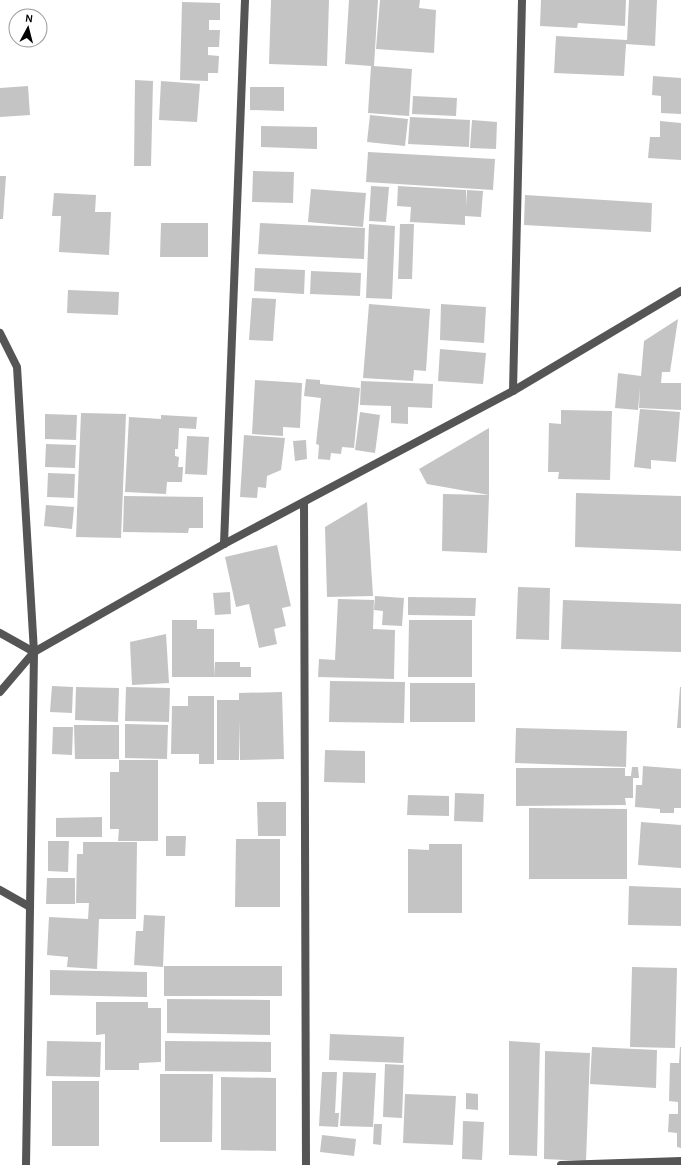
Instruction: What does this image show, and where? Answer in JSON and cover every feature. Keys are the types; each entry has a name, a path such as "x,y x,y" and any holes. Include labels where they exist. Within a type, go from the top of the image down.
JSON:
{"street":[{"path":"224,544 245,0"},
{"path":"512,391 522,0"},
{"path":"0,692 34,652 224,544 304,503 512,391 681,291"},
{"path":"0,333 18,367 34,652 26,1165"},
{"path":"304,503 306,1165"},
{"path":"0,633 34,652"},
{"path":"0,890 30,907"},
{"path":"561,1165 681,1161"}],"building":[{"path":"271,0 329,0 327,66 269,64"},
{"path":"349,0 378,0 374,66 412,69 409,116 368,113 371,66 345,64"},
{"path":"380,0 420,0 419,8 436,10 434,53 376,49"},
{"path":"541,0 626,0 625,26 578,23 577,28 540,26"},
{"path":"629,0 657,0 655,46 626,44 624,76 554,73 556,36 627,40"},
{"path":"182,2 220,3 220,20 209,20 209,30 220,30 219,47 208,47 208,55 219,56 218,73 208,73 208,81 180,80"},
{"path":"653,76 681,78 681,114 661,113 661,96 652,95"},
{"path":"135,80 153,81 151,166 134,166"},
{"path":"161,81 200,84 197,122 159,120"},
{"path":"28,86 30,115 0,117 0,88"},
{"path":"250,87 284,87 284,111 250,110"},
{"path":"413,96 457,98 456,116 412,114"},
{"path":"370,115 408,119 405,146 367,142"},
{"path":"410,117 470,120 469,147 408,144"},
{"path":"472,120 497,122 496,149 470,148"},
{"path":"660,121 681,123 681,160 648,158 650,137 660,137"},
{"path":"261,126 317,127 317,149 261,147"},
{"path":"368,152 495,159 493,190 366,182"},
{"path":"253,171 294,172 293,203 252,202"},
{"path":"0,176 6,176 3,219 0,219"},
{"path":"371,186 389,187 386,222 369,221"},
{"path":"398,186 466,190 466,206 467,190 483,191 481,217 465,216 465,225 410,222 411,207 397,206"},
{"path":"311,189 366,193 363,227 308,222"},
{"path":"54,193 96,195 95,212 111,212 109,255 59,252 61,216 52,216"},
{"path":"525,195 652,203 651,232 524,225"},
{"path":"161,223 208,223 208,257 160,257"},
{"path":"260,223 365,228 364,259 258,254"},
{"path":"369,224 395,226 392,299 366,298"},
{"path":"400,224 414,224 412,279 398,279"},
{"path":"255,268 305,270 304,294 254,291"},
{"path":"311,271 361,273 360,296 310,294"},
{"path":"68,290 119,292 118,315 67,313"},
{"path":"252,298 276,299 273,341 249,340"},
{"path":"369,304 430,309 426,371 414,370 413,381 363,378"},
{"path":"441,304 486,307 484,343 440,340"},
{"path":"678,319 670,372 662,372 661,383 681,383 681,410 639,408 640,387 638,410 615,408 618,373 641,376 644,341"},
{"path":"440,349 486,353 483,384 438,381"},
{"path":"306,379 320,380 320,384 360,388 354,448 342,447 341,454 331,453 330,460 318,459 319,445 316,444 321,398 304,396"},
{"path":"255,380 302,383 300,428 283,427 283,436 252,434"},
{"path":"361,381 433,384 432,408 408,407 408,424 391,423 391,406 360,405"},
{"path":"640,409 680,412 676,462 651,460 651,469 634,467"},
{"path":"561,410 612,411 610,480 558,479 559,472 548,472 549,423 561,424"},
{"path":"360,412 380,415 375,453 355,450"},
{"path":"81,413 126,414 121,538 76,537"},
{"path":"45,414 77,415 76,440 45,439"},
{"path":"161,415 197,417 196,429 179,428 178,449 175,449 175,456 179,457 178,467 183,467 182,482 167,482 166,494 125,492 129,417 161,419"},
{"path":"489,428 489,495 427,484 419,469"},
{"path":"244,435 285,438 281,470 267,476 266,488 258,487 257,498 240,497"},
{"path":"187,436 209,437 207,475 185,474"},
{"path":"306,440 307,459 295,461 293,441"},
{"path":"46,444 76,445 75,468 45,467"},
{"path":"48,473 75,474 74,498 47,497"},
{"path":"576,493 681,496 681,551 575,547"},
{"path":"443,494 489,495 487,553 442,551"},
{"path":"124,496 203,497 203,528 189,528 188,533 123,532"},
{"path":"367,502 373,596 327,597 325,527"},
{"path":"46,505 74,507 72,529 44,526"},
{"path":"277,545 291,606 282,608 286,626 274,629 277,644 259,648 249,604 236,607 225,557"},
{"path":"518,587 550,588 549,640 516,639"},
{"path":"230,592 231,614 215,615 213,593"},
{"path":"375,596 404,598 402,626 382,625 383,611 374,610"},
{"path":"408,597 476,598 475,616 408,615"},
{"path":"338,599 374,600 373,629 395,630 394,679 318,677 319,659 335,660"},
{"path":"563,600 681,604 681,652 561,649"},
{"path":"172,620 197,620 197,629 214,629 214,677 172,677"},
{"path":"409,620 472,620 472,677 408,677"},
{"path":"166,634 169,683 132,685 130,642"},
{"path":"215,662 240,662 240,667 251,667 251,677 214,677"},
{"path":"330,681 405,682 404,723 329,722"},
{"path":"410,683 475,683 475,722 410,722"},
{"path":"52,686 73,687 72,713 50,712"},
{"path":"76,687 119,688 118,722 75,720"},
{"path":"126,687 170,688 169,722 125,721"},
{"path":"680,687 681,728 677,728"},
{"path":"282,692 284,759 240,760 239,719 239,760 217,760 217,700 239,700 239,693"},
{"path":"188,696 214,696 214,764 199,764 199,754 171,754 172,706 188,706"},
{"path":"125,724 168,725 167,759 125,758"},
{"path":"74,725 119,725 119,759 75,759"},
{"path":"53,727 73,727 72,755 52,754"},
{"path":"516,728 627,731 626,767 515,763"},
{"path":"325,750 365,751 365,783 324,782"},
{"path":"119,760 158,760 158,841 118,841 119,829 110,829 110,772 119,772"},
{"path":"643,766 681,769 681,808 674,808 674,813 660,813 660,809 635,807 636,785 642,785"},
{"path":"632,767 638,767 639,778 633,778 633,798 625,798 626,805 516,806 516,768 625,768 625,776 631,776"},
{"path":"455,793 484,794 483,822 454,821"},
{"path":"408,795 449,796 449,816 407,815"},
{"path":"257,802 286,802 286,836 258,836"},
{"path":"529,808 627,809 627,879 529,879"},
{"path":"102,817 102,837 56,837 56,818"},
{"path":"641,822 681,825 681,868 638,865"},
{"path":"166,836 186,836 185,856 166,856"},
{"path":"236,839 280,839 280,907 235,907"},
{"path":"48,841 69,841 68,872 48,871"},
{"path":"83,842 137,842 136,919 99,919 97,969 67,967 68,957 47,955 49,917 88,919 89,903 76,903 77,854 83,854"},
{"path":"429,844 462,844 462,913 408,913 408,849 429,850"},
{"path":"47,878 75,878 75,904 46,904"},
{"path":"629,886 681,888 681,926 628,925"},
{"path":"144,915 165,916 163,967 134,965 136,931 143,931"},
{"path":"164,966 282,966 282,996 164,996"},
{"path":"632,967 677,968 675,1048 630,1047"},
{"path":"50,970 147,972 147,997 50,995"},
{"path":"167,999 270,1000 270,1035 167,1033"},
{"path":"96,1002 148,1002 148,1008 161,1008 161,1062 139,1063 139,1070 105,1070 105,1034 96,1035"},
{"path":"330,1034 404,1037 403,1063 329,1060"},
{"path":"47,1041 101,1042 100,1077 46,1076"},
{"path":"165,1041 271,1042 271,1072 165,1071"},
{"path":"509,1041 540,1043 537,1156 509,1155"},
{"path":"592,1047 657,1050 656,1088 590,1084"},
{"path":"680,1047 681,1148 677,1147 677,1133 668,1132 669,1114 678,1114 678,1102 669,1101 670,1063 679,1063"},
{"path":"545,1051 590,1053 586,1161 544,1159"},
{"path":"385,1064 404,1065 402,1118 383,1117"},
{"path":"322,1072 337,1072 335,1113 339,1113 338,1127 319,1126"},
{"path":"343,1072 376,1073 373,1127 340,1126"},
{"path":"160,1074 213,1074 212,1142 160,1142"},
{"path":"221,1077 276,1078 276,1151 221,1150"},
{"path":"52,1081 99,1081 99,1146 52,1146"},
{"path":"466,1093 478,1094 478,1110 466,1109"},
{"path":"405,1094 456,1096 453,1145 403,1143"},
{"path":"463,1121 484,1122 482,1160 462,1159"},
{"path":"374,1124 382,1124 381,1145 373,1144"},
{"path":"322,1135 356,1139 354,1156 320,1152"}]}
